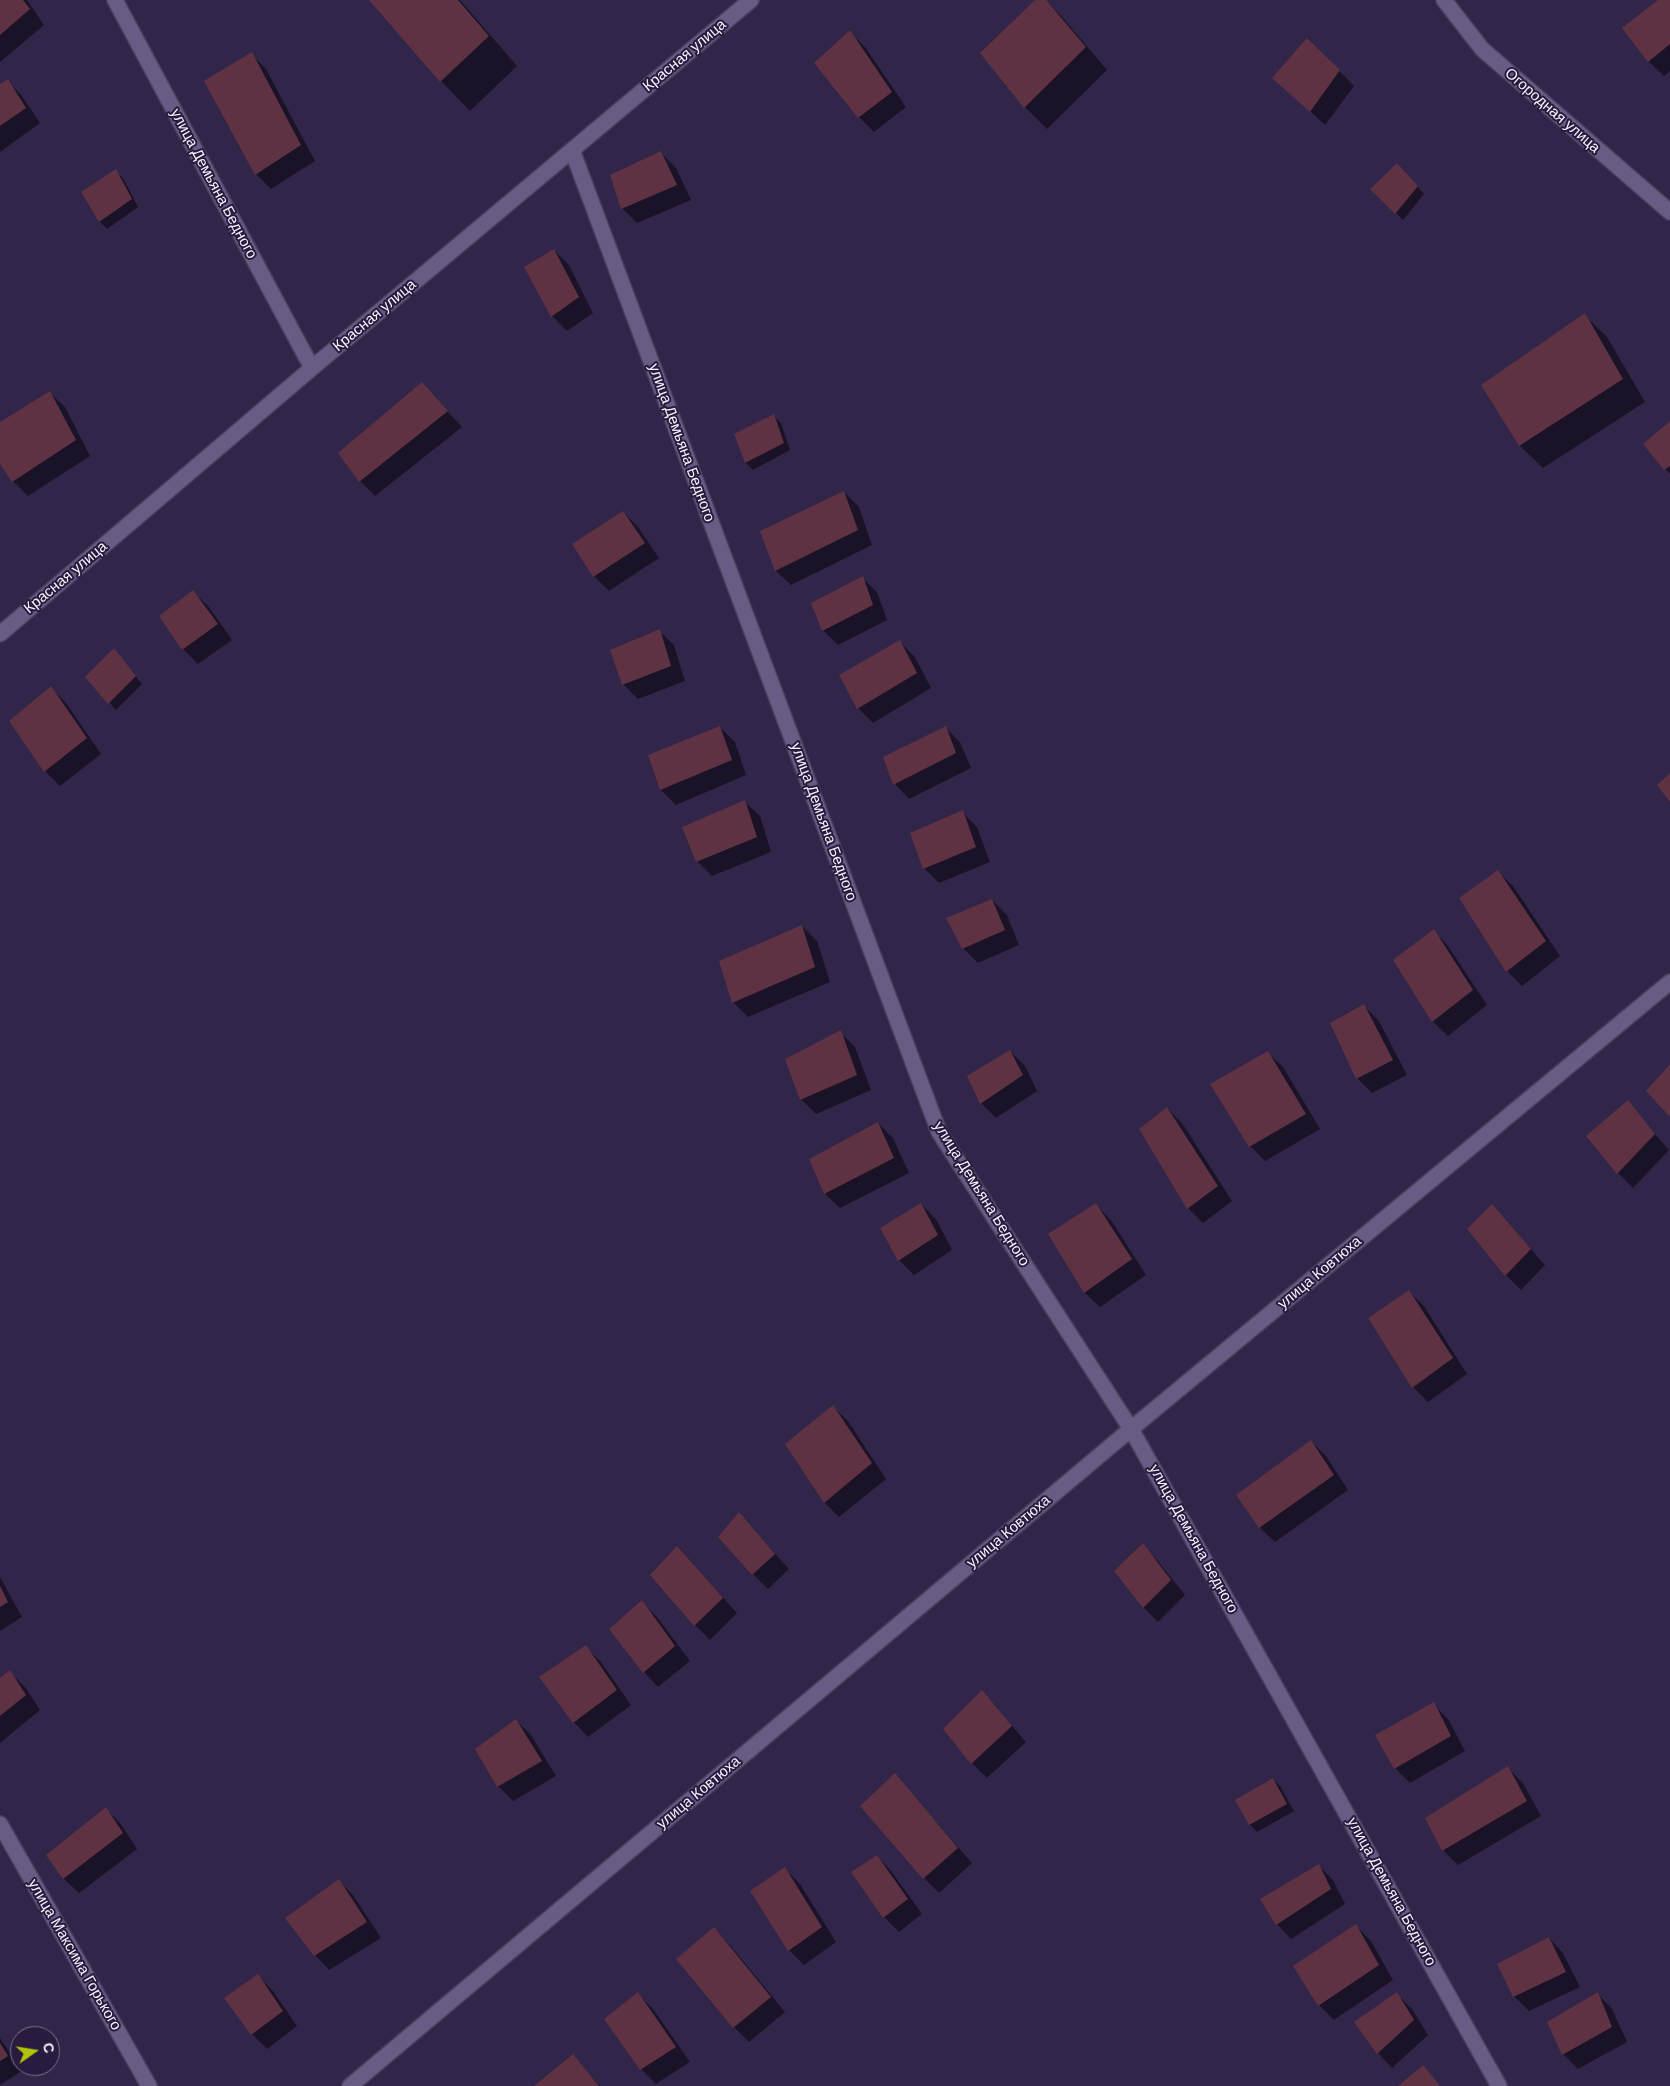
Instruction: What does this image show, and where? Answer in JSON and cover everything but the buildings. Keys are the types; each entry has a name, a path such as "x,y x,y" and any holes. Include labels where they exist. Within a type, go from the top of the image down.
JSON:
{"street":[{"name":"улица Демьяна Бедного","path":"115,0 312,368"},
{"name":"Красная улица","path":"0,634 312,368 751,0"},
{"name":"Огородная улица","path":"1444,0 1482,50 1670,212"},
{"name":"улица Демьяна Бедного","path":"572,150 939,1132 1131,1429 1500,2086"},
{"name":"улица Ковтюха","path":"350,2086 1131,1429 1670,982"},
{"name":"улица Максима Горького","path":"0,1824 149,2086"}]}
